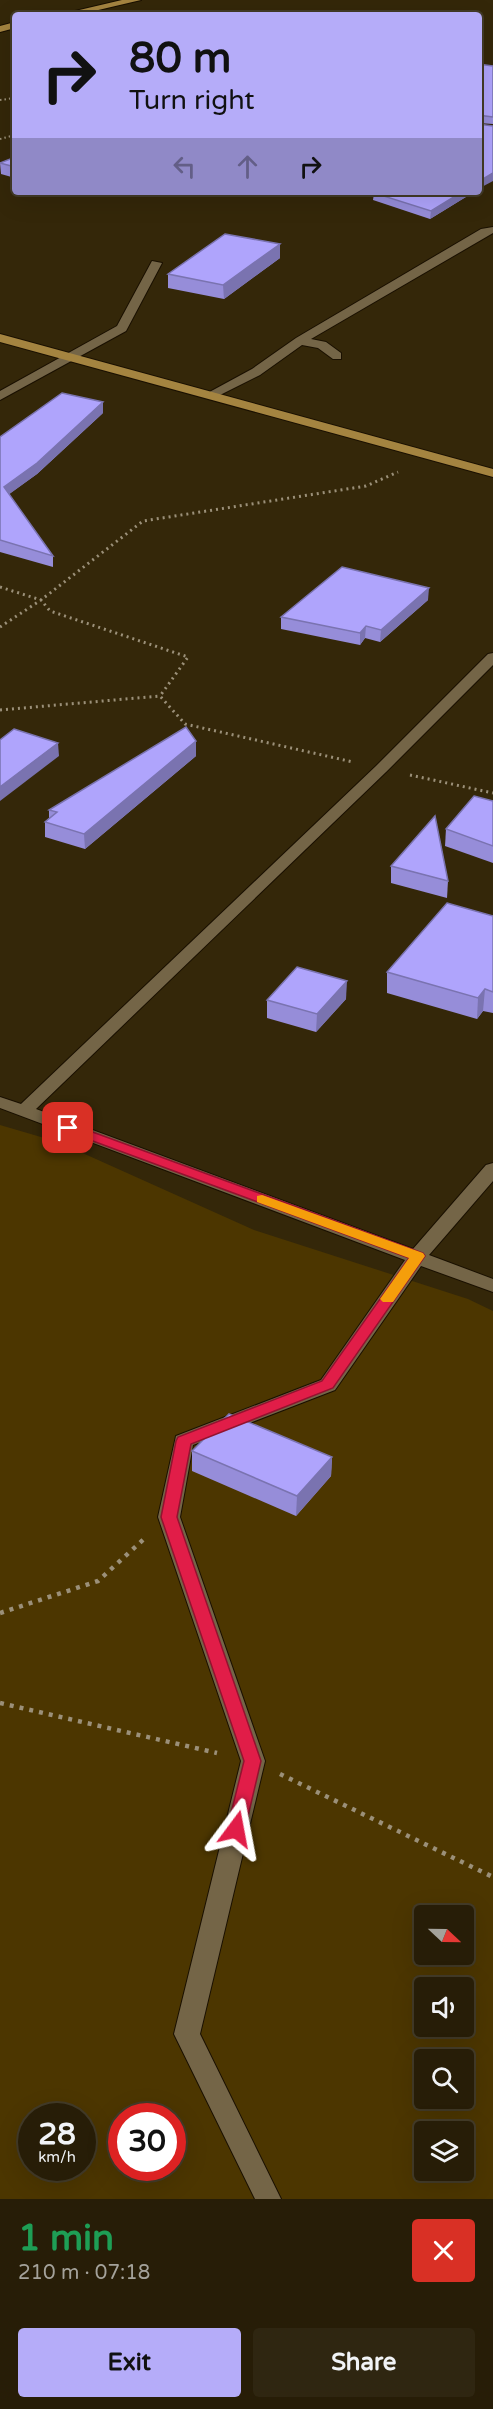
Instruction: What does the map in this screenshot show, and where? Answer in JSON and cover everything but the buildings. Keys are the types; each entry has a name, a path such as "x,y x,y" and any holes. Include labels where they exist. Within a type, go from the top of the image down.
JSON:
{"main road":[{"path":"78,12 136,0"},
{"path":"0,338 493,472"}],"street":[{"path":"210,395 256,372 300,340 485,231 493,230"},
{"path":"0,396 122,328 156,263 124,324"},
{"path":"300,340 322,345 337,356"},
{"path":"24,1111 381,769 493,657"},
{"path":"0,1102 418,1256 493,1286"},
{"path":"268,2199 187,2034 253,1761 169,1517 183,1441 328,1385 418,1256 493,1169"}],"path":[{"path":"0,627 41,600 143,521 366,486 432,457"},
{"path":"0,587 41,600 50,611 188,657 160,696 0,710"},
{"path":"160,696 185,723 493,793"},
{"path":"0,1613 98,1581 169,1517"},
{"path":"0,1703 253,1761 493,1877"}],"shaded area":[{"path":"0,1125 58,1142 254,1230 468,1299 493,1311 493,2199 0,2199"}],"slow traffic":[{"path":"262,1199 418,1256 388,1299"}],"route":[{"path":"68,1128 418,1256 328,1385 183,1441 169,1517 253,1761 236,1829"}]}
